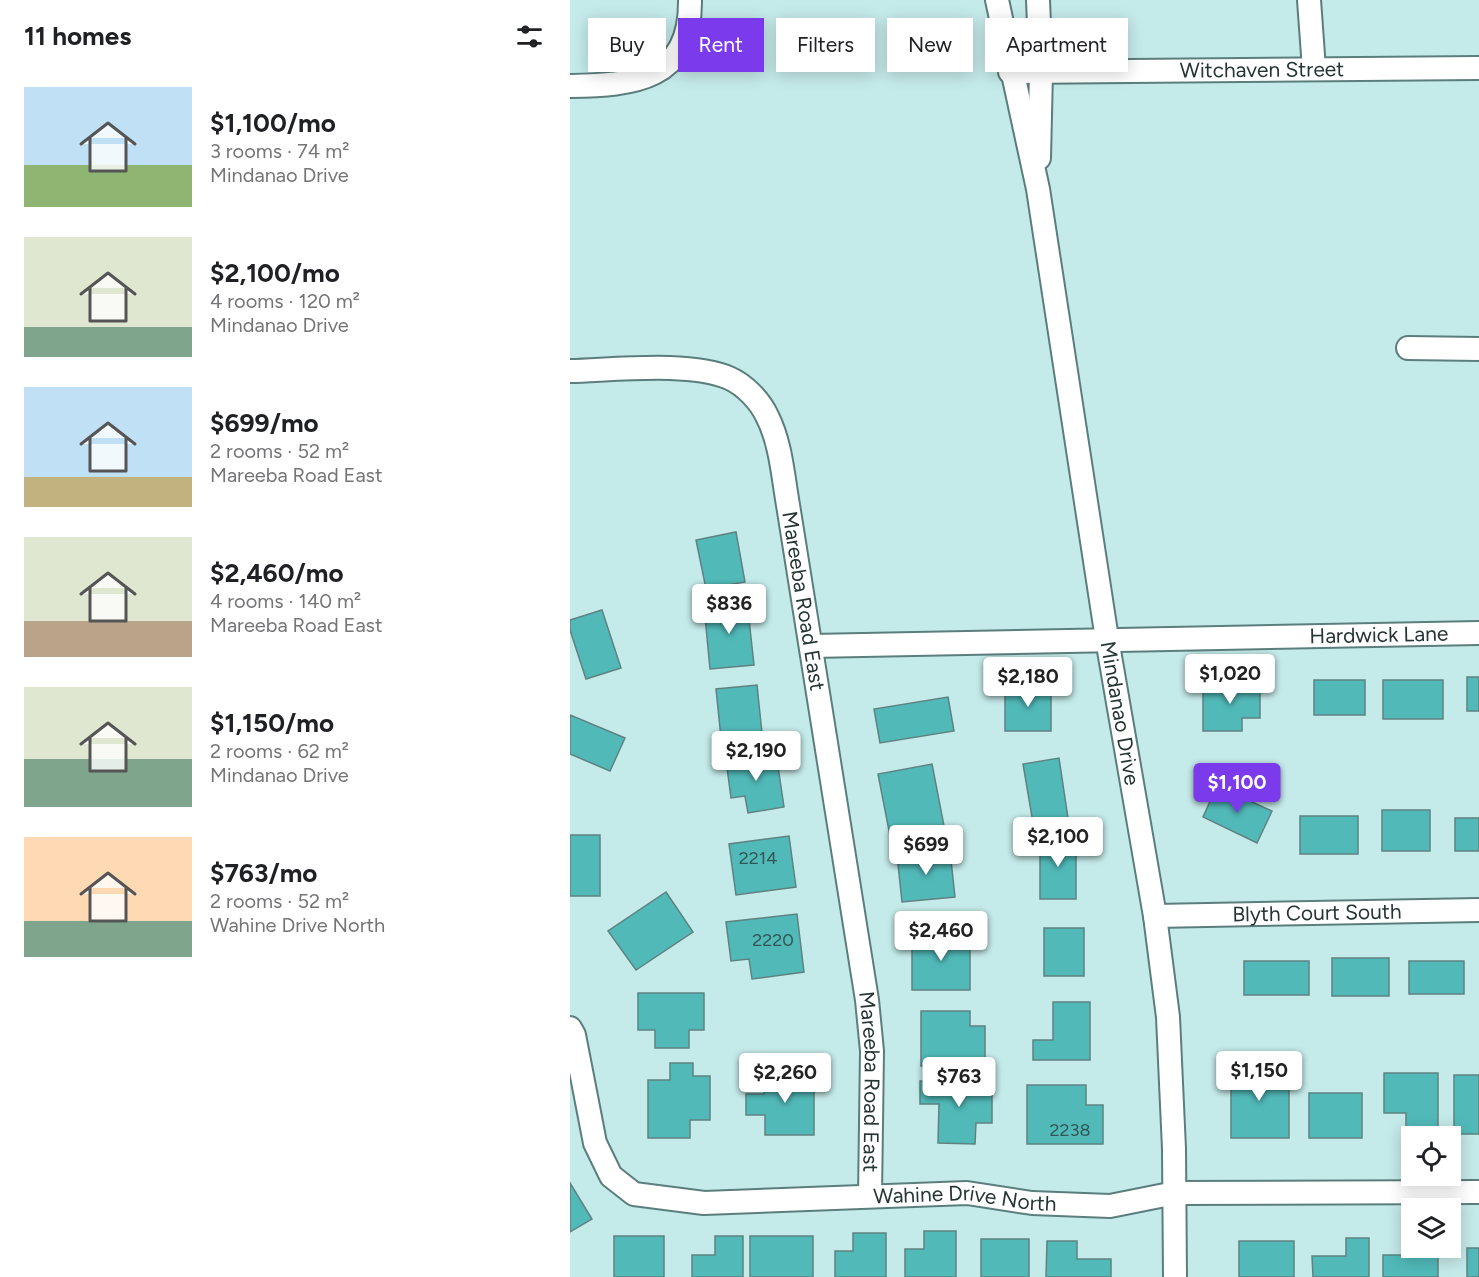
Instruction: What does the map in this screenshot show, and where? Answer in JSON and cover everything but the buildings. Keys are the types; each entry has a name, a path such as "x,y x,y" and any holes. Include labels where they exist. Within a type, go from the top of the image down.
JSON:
{"street":[{"path":"570,86 619,85 641,80 665,67 678,51 685,34 690,0"},
{"name":"Mindanao Drive","path":"997,0 1000,18"},
{"name":"Mindanao Drive","path":"1038,0 1039,18"},
{"path":"1310,0 1314,69"},
{"name":"Witchaven Street","path":"1128,71 1479,68"},
{"name":"Mindanao Drive","path":"1010,72 1038,189 1107,639 1155,916 1168,1017 1175,1277"},
{"name":"Mindanao Drive","path":"1038,189 1041,72"},
{"path":"1408,348 1479,349"},
{"name":"Mareeba Road East","path":"570,371 665,369 712,372 731,379 756,398 768,417 777,445 867,1000 872,1051 870,1196"},
{"name":"Hardwick Lane","path":"811,646 1479,633"},
{"name":"Blyth Court South","path":"1155,916 1479,910"},
{"name":"Wahine Drive North","path":"570,1028 574,1035 594,1143 611,1176 634,1194 704,1203 967,1193 1032,1203 1110,1206 1174,1193 1289,1195 1479,1192"}]}
